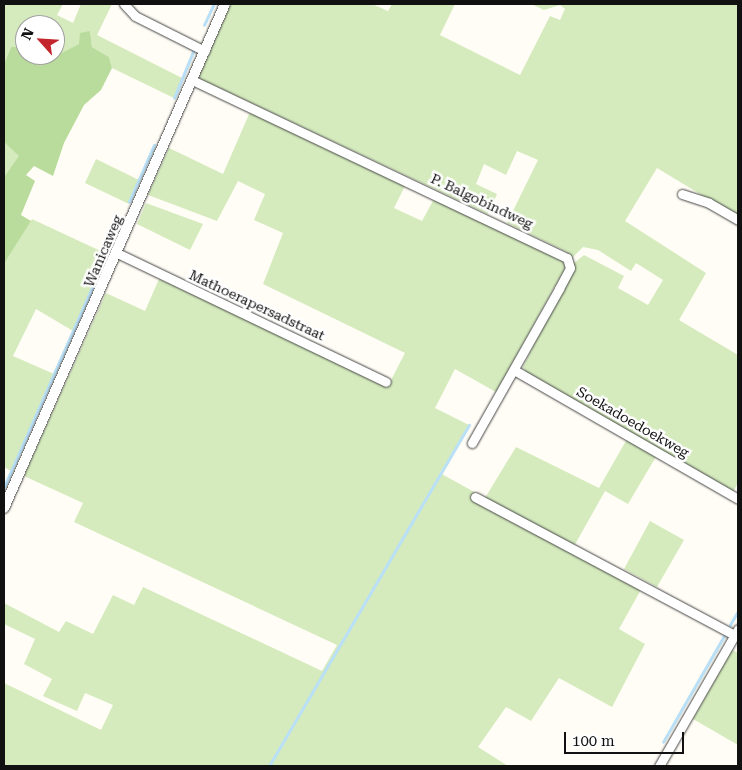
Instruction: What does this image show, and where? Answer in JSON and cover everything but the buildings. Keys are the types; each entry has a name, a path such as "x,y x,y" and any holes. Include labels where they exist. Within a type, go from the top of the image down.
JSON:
{"street":[{"path":"124,4 135,16 205,51"},
{"name":"Wanicaweg","path":"4,508 225,4"},
{"name":"P. Balgobindweg","path":"192,80 567,258 570,268 472,443"},
{"path":"682,194 709,203 738,220"},
{"name":"Mathoerapersadstraat","path":"117,253 386,382"},
{"name":"Soekadoedoekweg","path":"514,370 738,498"},
{"path":"476,497 736,632 659,766"}],"green space":[{"path":"4,4 63,4 57,15 15,15 15,47 11,47 4,64"},
{"path":"81,4 112,4 97,35 182,78 174,98 112,68 109,57 92,47 90,31 79,44 65,52 65,19 73,23"},
{"path":"231,4 372,4 388,11 392,4 455,4 440,35 520,75 550,16 560,20 565,9 560,5 544,10 531,4 738,4 738,217 657,168 625,221 706,273 679,320 738,355 738,483 733,492 527,374 523,367 574,263 584,255 624,276 618,288 648,305 663,280 636,263 631,271 598,250 583,247 572,258 567,252 507,223 538,160 517,151 506,175 484,164 476,184 497,194 488,214 198,78"},
{"path":"90,31 92,47 109,57 112,68 101,90 84,105 64,143 53,176 34,166 26,175 35,181 21,215 31,221 4,264 4,177 19,156 4,142 4,64 11,47 15,47 15,65 65,65 65,51 79,44 80,33"},
{"path":"250,112 406,184 394,208 422,221 434,199 558,256 563,262 565,268 496,392 455,369 435,408 469,425 440,473 485,498 516,447 599,488 627,439 657,455 628,504 605,491 573,548 643,586 619,629 645,644 612,707 559,678 531,721 506,707 478,747 508,766 4,766 4,683 101,730 113,705 85,693 77,711 43,696 52,679 24,664 35,639 4,624 4,603 59,632 66,621 93,634 113,595 134,605 143,587 322,671 337,645 74,522 83,503 24,476 106,293 145,311 159,279 388,386 405,353 263,284 283,233 254,220 265,194 238,181 217,221 148,195 169,148 223,174"},
{"path":"4,142 20,156 4,177"},
{"path":"96,159 139,180 129,204 85,183"},
{"path":"146,203 203,224 190,250 137,224"},
{"path":"32,219 107,254 73,331 36,309 13,356 54,374 11,471 4,467 4,264"},
{"path":"650,521 684,540 657,587 624,569"},
{"path":"732,650 738,653 738,745 693,719"}],"waterway":[{"path":"204,25 214,4"},
{"path":"174,98 193,52"},
{"path":"129,202 154,145"},
{"path":"4,487 119,226"},
{"path":"269,766 469,425"},
{"path":"730,625 738,611"},
{"path":"663,742 724,636"}]}
